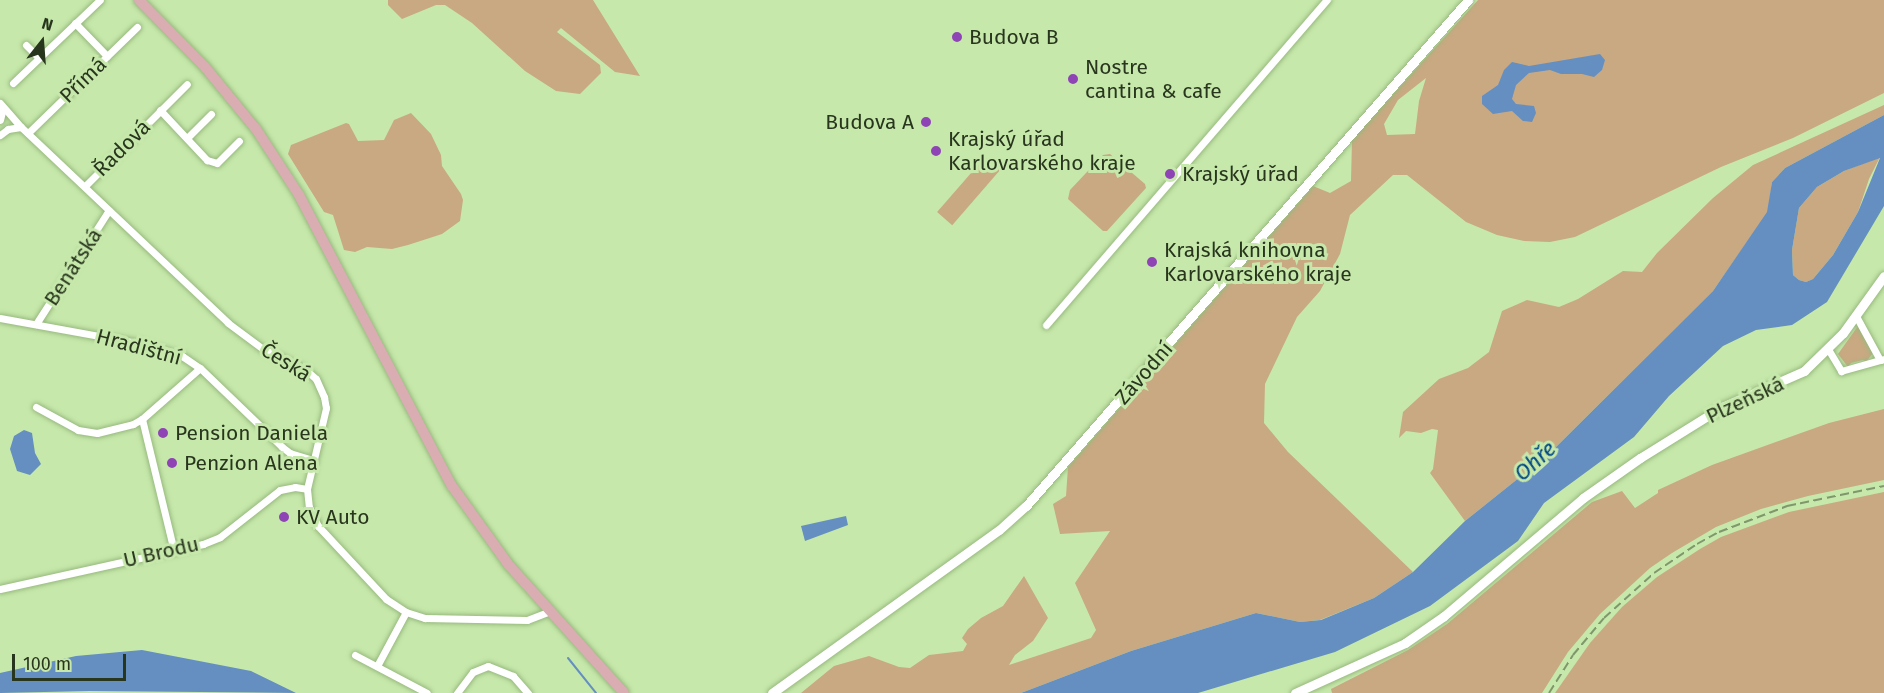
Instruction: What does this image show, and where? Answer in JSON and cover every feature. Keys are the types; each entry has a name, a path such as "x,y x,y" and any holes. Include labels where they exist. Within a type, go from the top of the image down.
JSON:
{"main road":[{"path":"139,0 211,74 271,151 318,230 453,486 502,555 624,693"}],"street":[{"path":"13,83 39,58 55,37 75,23 100,0"},
{"path":"1046,325 1327,0"},
{"name":"Závodní","path":"772,693 999,530 1026,506 1468,0"},
{"path":"75,23 107,57"},
{"name":"Přímá","path":"28,133 137,27"},
{"path":"26,45 39,58"},
{"name":"Řadová","path":"85,186 187,84"},
{"path":"0,120 2,105"},
{"name":"Česká","path":"2,105 21,127 228,323 263,349 306,370 316,379 326,408 307,489 309,507 318,526 386,599 406,612 425,618 527,620 550,611"},
{"name":"Řadová","path":"160,110 207,160 217,163 239,141"},
{"name":"Řadová","path":"187,138 211,114"},
{"path":"0,135 9,129 21,127"},
{"name":"Benátská","path":"36,324 109,210"},
{"name":"Plzeňská","path":"1295,693 1405,643 1444,616 1583,498 1722,407 1797,375 1828,349 1856,316 1884,276"},
{"path":"1828,349 1841,371 1882,360 1856,316"},
{"name":"Hradištní","path":"0,318 151,346 182,356 200,368 282,447 290,453 313,460"},
{"path":"36,407 87,433 133,424 142,419 200,368"},
{"path":"142,419 174,551"},
{"name":"U Brodu","path":"0,589 174,551 220,537 280,490 296,487 307,489"},
{"path":"377,666 406,612"},
{"path":"355,655 427,693"},
{"path":"457,693 473,672 488,666 513,676 528,693"}],"shaded area":[{"path":"388,0 593,0 640,76 615,72 561,28 557,32 600,65 601,73 580,94 556,91 525,71 472,23 445,5 436,5 402,19 388,5"},
{"path":"1478,0 1884,0 1884,93 1793,138 1721,167 1575,237 1550,242 1524,241 1497,235 1466,222 1407,175 1393,175 1350,215 1340,254 1320,291 1297,317 1265,384 1264,423 1288,452 1413,572 1374,598 1320,620 1300,622 1256,613 1131,651 1021,693 801,693 834,666 869,656 899,667 910,668 929,655 963,651 967,644 962,638 968,629 981,618 1003,606 1024,576 1048,618 1033,641 1015,655 1009,665 1091,638 1096,630 1075,583 1110,531 1060,534 1053,504 1066,496 1068,467 1313,186 1330,193 1351,181 1352,140","holes":["1426,78 1419,101 1415,134 1387,135 1384,124 1398,100"]},
{"path":"1884,105 1884,115 1785,168 1772,182 1768,212 1713,291 1550,453 1465,521 1430,473 1433,469 1438,430 1432,429 1421,433 1406,431 1399,438 1403,412 1439,379 1468,368 1489,352 1502,311 1527,300 1559,307 1578,299 1623,271 1642,272 1657,253 1713,198 1753,165"},
{"path":"411,113 431,134 441,155 442,166 461,194 463,200 460,221 442,234 392,249 367,247 355,252 344,250 333,215 324,212 288,154 291,145 346,123 349,124 358,141 384,140 394,120"},
{"path":"1110,154 1145,184 1146,188 1107,231 1103,231 1068,199 1070,190 1103,155"},
{"path":"985,157 1000,170 952,225 937,212"},
{"path":"1880,157 1869,179 1858,212 1833,255 1813,279 1806,282 1799,280 1793,275 1792,250 1799,208 1817,187 1844,171"},
{"path":"1858,326 1873,353 1866,362 1863,360 1851,363 1848,367 1838,354"},
{"path":"1884,409 1884,480 1808,496 1761,509 1716,527 1672,553 1650,568 1600,614 1568,652 1542,693 1332,693 1331,689 1408,650 1447,624 1592,502 1622,491 1635,508 1658,493 1658,490 1712,465 1829,423"},
{"path":"1884,492 1884,693 1555,693 1590,643 1622,607 1657,577 1700,549 1721,537 1789,512"}],"water":[{"path":"1600,54 1605,60 1602,70 1594,77 1582,74 1561,74 1550,70 1529,73 1516,85 1512,99 1516,104 1534,106 1536,113 1532,122 1523,121 1512,111 1493,114 1482,104 1482,96 1498,85 1504,70 1512,62 1529,66"},
{"path":"1884,115 1884,206 1827,302 1792,325 1756,330 1723,346 1669,396 1634,437 1544,503 1518,541 1430,606 1335,652 1198,693 1021,693 1131,651 1256,613 1300,622 1321,620 1374,598 1413,572 1465,521 1550,453 1713,291 1767,212 1772,182 1785,168","holes":["1880,158 1858,212 1833,255 1813,279 1806,282 1793,275 1792,250 1799,208 1817,187 1844,171"]},
{"path":"24,430 32,433 35,453 41,464 30,475 17,471 10,449 14,436"},
{"path":"846,516 848,525 805,541 801,526"},
{"path":"142,650 251,671 296,693 89,691 0,693 0,673 76,656"}],"waterway":[{"path":"568,658 596,693"}],"railway":[{"path":"1549,693 1573,655 1604,618 1654,573 1697,544 1719,532 1787,506 1884,486"}],"place":[{"name":"Budova B","path":"957,37"},
{"name":"Nostre cantina & cafe","path":"1073,79"},
{"name":"Budova A","path":"926,122"},
{"name":"Krajský úřad Karlovarského kraje","path":"936,151"},
{"name":"Krajský úřad","path":"1170,174"},
{"name":"Krajská knihovna Karlovarského kraje","path":"1152,262"},
{"name":"Pension Daniela","path":"163,433"},
{"name":"Penzion Alena","path":"172,463"},
{"name":"KV Auto","path":"284,517"}],"water label":[{"name":"Ohře","path":"1535,461"}]}
